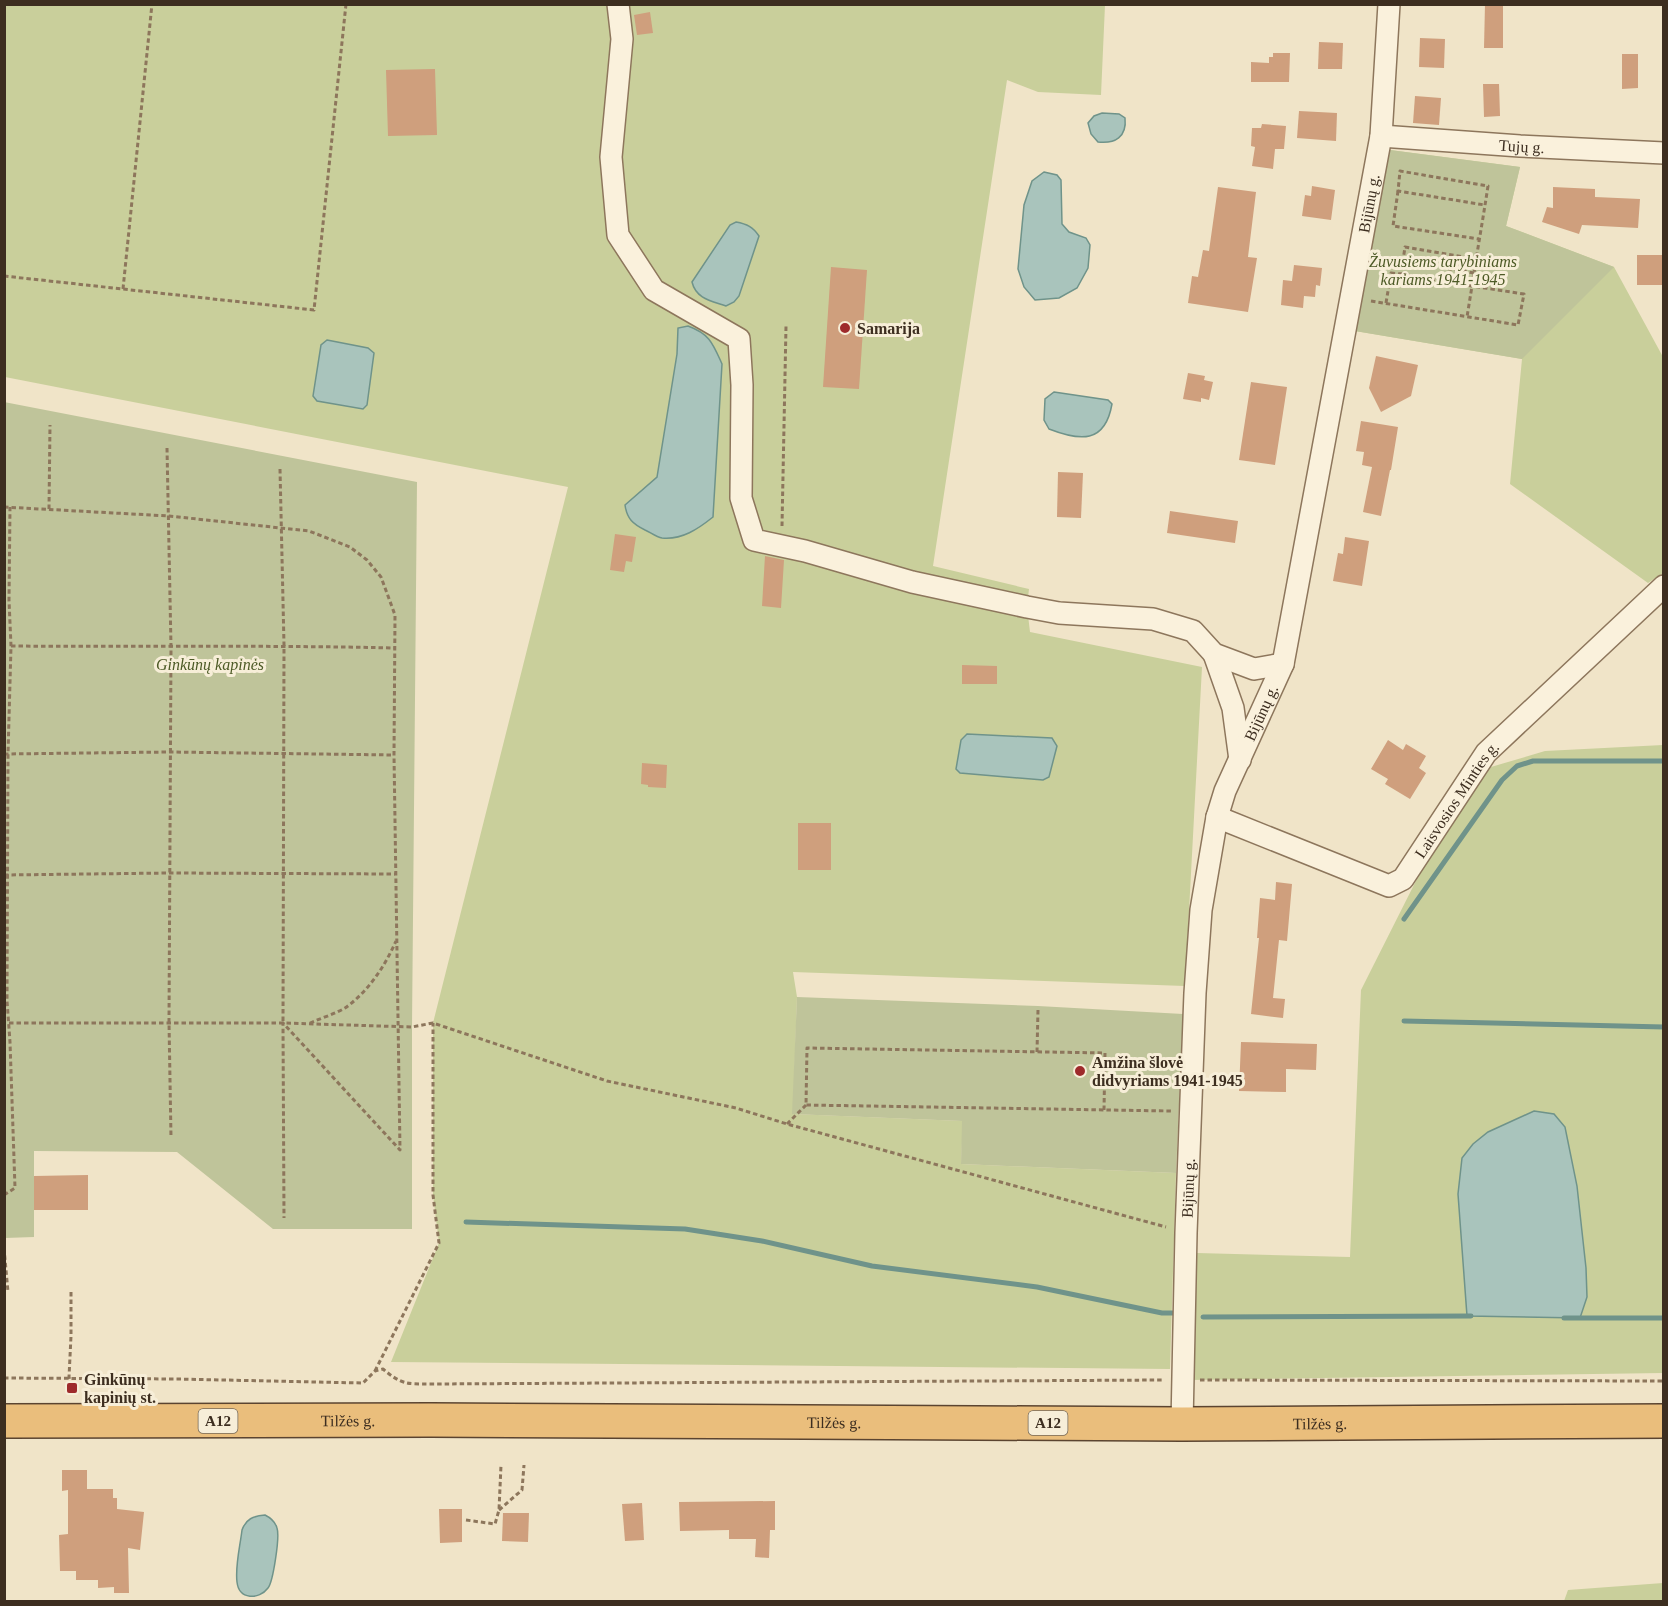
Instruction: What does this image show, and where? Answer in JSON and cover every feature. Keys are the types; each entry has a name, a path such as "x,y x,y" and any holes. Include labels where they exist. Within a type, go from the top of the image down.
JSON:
{"highway":[{"name":"Tilžės g.","path":"4,1421 432,1420 1182,1424 1664,1421"}],"street":[{"path":"618,4 622,39 611,157 618,234 654,290 739,339 742,386 741,498 754,540 805,551 912,582 1027,607 1059,613 1153,619 1193,631 1214,654 1233,708 1240,761"},
{"name":"Bijūnų g.","path":"1182,1424 1186,1233 1195,993 1201,910 1217,817 1283,664 1381,136 1389,4"},
{"name":"Tujų g.","path":"1381,136 1664,153"},
{"name":"Laisvosios Minties g.","path":"1217,817 1389,886 1396,883 1403,879 1486,753 1664,586"},
{"path":"1214,654 1254,669 1283,664"}],"path":[{"path":"123,289 152,4"},
{"path":"4,276 314,310 346,4"},
{"path":"1467,317 1488,186 1400,171 1393,226 1479,239"},
{"path":"1398,191 1485,205"},
{"path":"1401,274 1405,247 1476,259"},
{"path":"1403,261 1474,273"},
{"path":"1351,298 1518,325 1524,294 1390,273 1386,303"},
{"path":"782,546 786,326"},
{"path":"49,509 50,425"},
{"path":"168,448 171,647 169,1022 171,1138"},
{"path":"280,469 284,645 284,1218"},
{"path":"4,507 169,516 309,531 350,547 367,560 381,577 395,615 395,874 400,1150 283,1023"},
{"path":"4,1195 15,1188 10,1042 6,1001 6,754 11,646 7,600 10,507"},
{"path":"11,646 284,645 395,648"},
{"path":"6,754 170,752 394,754"},
{"path":"6,874 395,874"},
{"path":"309,1024 345,1008 368,987 388,958 396,939"},
{"path":"1037,1052 1038,1010"},
{"path":"9,1023 283,1023 412,1028 433,1023 607,1081 736,1108 1186,1233"},
{"path":"4,1378 69,1377 363,1383 375,1371 438,1243 433,1195 433,1023"},
{"path":"4,1042 10,1042"},
{"path":"787,1124 806,1105 807,1048 1105,1053 1104,1110"},
{"path":"806,1105 1191,1111"},
{"path":"4,1248 8,1292"},
{"path":"71,1293 69,1377 72,1388"},
{"path":"375,1371 383,1369 397,1380 407,1384 1183,1380 1664,1381"},
{"path":"466,1520 495,1524 499,1510 501,1465"},
{"path":"499,1510 522,1490 524,1465"}],"green space":[{"path":"4,5 1105,5 1101,95 1038,92 1007,80 933,566 1029,589 1027,607 1030,632 1202,667 1185,986 793,972 797,997 793,1114 963,1121 961,1164 1176,1173 1170,1369 391,1362 439,1243 433,1195 433,1023 568,487 5,377"},
{"path":"1390,150 1520,167 1506,226 1614,267 1663,357 1663,573 1648,583 1510,484 1522,359 1355,331"},
{"name":"Žuvusiems tarybiniams kariams 1941-1945","path":"1390,150 1520,167 1506,226 1614,267 1522,359 1355,331"},
{"name":"Ginkūnų kapinės","path":"4,402 417,482 412,1229 273,1229 177,1152 34,1151 34,1237 5,1238"},
{"path":"1663,745 1663,1373 1191,1380 1197,1253 1350,1257 1361,990 1430,853 1491,767 1545,751"},
{"path":"797,997 1183,1014 1176,1173 961,1164 962,1121 792,1114"},
{"path":"1663,1583 1663,1601 1564,1601 1568,1590"}],"water":[{"path":"1102,113 1119,114 1125,118 1124,130 1119,138 1110,142 1098,142 1091,134 1088,123 1094,116"},
{"path":"1044,172 1057,175 1061,180 1062,224 1069,232 1086,238 1090,245 1088,268 1077,288 1059,298 1035,300 1024,287 1018,269 1024,205 1032,181"},
{"path":"736,222 749,226 759,236 739,296 726,306 701,296 692,282 730,225"},
{"path":"688,326 706,336 722,364 713,517 683,535 662,538 634,523 627,514 625,505 657,477 677,354 678,328"},
{"path":"327,340 368,348 374,353 367,405 363,409 317,401 313,396 321,345"},
{"path":"1054,392 1108,400 1112,404 1104,426 1097,433 1081,437 1049,429 1044,420 1045,399"},
{"path":"967,734 1052,738 1057,746 1049,777 1043,780 960,773 956,769 961,740"},
{"path":"1534,1111 1554,1114 1565,1127 1577,1186 1587,1297 1580,1318 1467,1316 1458,1194 1462,1158 1473,1144 1488,1132"},
{"path":"265,1515 275,1523 278,1533 274,1569 270,1584 264,1592 255,1596 245,1595 241,1592 237,1582 237,1563 242,1530 251,1519"}],"building":[{"path":"1485,4 1503,4 1503,48 1484,48"},
{"path":"650,12 653,33 637,35 634,15"},
{"path":"1420,38 1445,39 1444,68 1419,67"},
{"path":"1319,42 1343,43 1342,69 1318,69"},
{"path":"1273,53 1290,53 1289,82 1251,82 1251,62 1269,63 1269,57 1273,57"},
{"path":"1622,54 1638,54 1638,88 1622,89"},
{"path":"435,69 437,135 388,136 386,70"},
{"path":"1483,84 1499,84 1500,116 1484,117"},
{"path":"1415,96 1441,98 1439,125 1413,123"},
{"path":"1299,111 1337,113 1336,141 1297,138"},
{"path":"1262,124 1286,126 1284,149 1275,149 1273,169 1252,166 1255,147 1251,146 1252,128 1261,128"},
{"path":"1312,186 1335,190 1331,220 1302,216 1305,195 1311,196"},
{"path":"1218,187 1256,192 1248,257 1257,258 1248,312 1188,303 1192,276 1198,277 1203,250 1209,251"},
{"path":"1553,187 1595,189 1595,197 1640,199 1638,228 1582,225 1579,234 1542,222 1547,207 1553,208"},
{"path":"1637,255 1663,255 1663,285 1637,285"},
{"path":"1294,265 1322,268 1320,286 1316,285 1315,297 1304,296 1303,308 1281,305 1283,280 1292,281"},
{"name":"Samarija","path":"831,267 867,270 859,389 823,387"},
{"path":"1376,356 1418,365 1411,396 1381,412 1369,388"},
{"path":"1188,373 1205,376 1204,380 1213,382 1209,400 1201,398 1201,402 1183,399"},
{"path":"1251,382 1287,387 1275,465 1239,460"},
{"path":"1361,421 1398,427 1381,516 1363,512 1372,467 1362,465 1364,452 1356,451"},
{"path":"1058,472 1083,473 1081,518 1057,517"},
{"path":"1170,511 1238,521 1235,543 1167,533"},
{"path":"615,534 636,537 632,562 626,561 624,572 610,570"},
{"path":"1345,537 1369,541 1362,586 1333,581 1338,553 1343,554"},
{"path":"765,556 784,560 781,608 762,606"},
{"path":"962,665 997,666 997,684 962,684"},
{"path":"1388,740 1403,750 1406,744 1426,756 1419,768 1426,773 1410,799 1385,784 1388,779 1371,769"},
{"path":"642,763 667,765 666,788 648,787 648,785 641,784"},
{"path":"798,823 831,823 831,870 798,870"},
{"path":"1276,882 1292,884 1287,941 1279,940 1273,998 1285,999 1283,1018 1251,1014 1259,938 1257,938 1260,898 1275,900"},
{"path":"1241,1042 1317,1044 1316,1070 1286,1069 1286,1092 1239,1091"},
{"path":"88,1175 88,1210 34,1210 34,1176"},
{"path":"62,1470 87,1470 87,1489 113,1489 113,1498 117,1498 117,1509 144,1512 140,1550 128,1548 129,1593 114,1593 114,1587 98,1588 98,1580 76,1580 76,1571 60,1571 59,1535 68,1534 68,1490 62,1491"},
{"path":"775,1501 775,1530 770,1530 769,1558 755,1557 756,1539 729,1539 729,1530 680,1531 679,1502"},
{"path":"642,1503 644,1540 625,1541 622,1504"},
{"path":"439,1509 462,1509 462,1542 440,1543"},
{"path":"503,1513 529,1513 528,1542 502,1541"}],"waterway":[{"path":"1404,919 1502,780 1517,766 1533,761 1664,761"},
{"path":"1404,1021 1664,1027"},
{"path":"466,1222 685,1229 762,1241 872,1266 1037,1287 1162,1313 1175,1313"},
{"path":"1203,1317 1471,1316"},
{"path":"1564,1318 1664,1318"}],"place":[{"name":"Samarija","path":"845,328"},
{"name":"Amžina šlovė didvyriams 1941-1945","path":"1080,1071"},
{"name":"Ginkūnų kapinių st.","path":"72,1388"}]}
